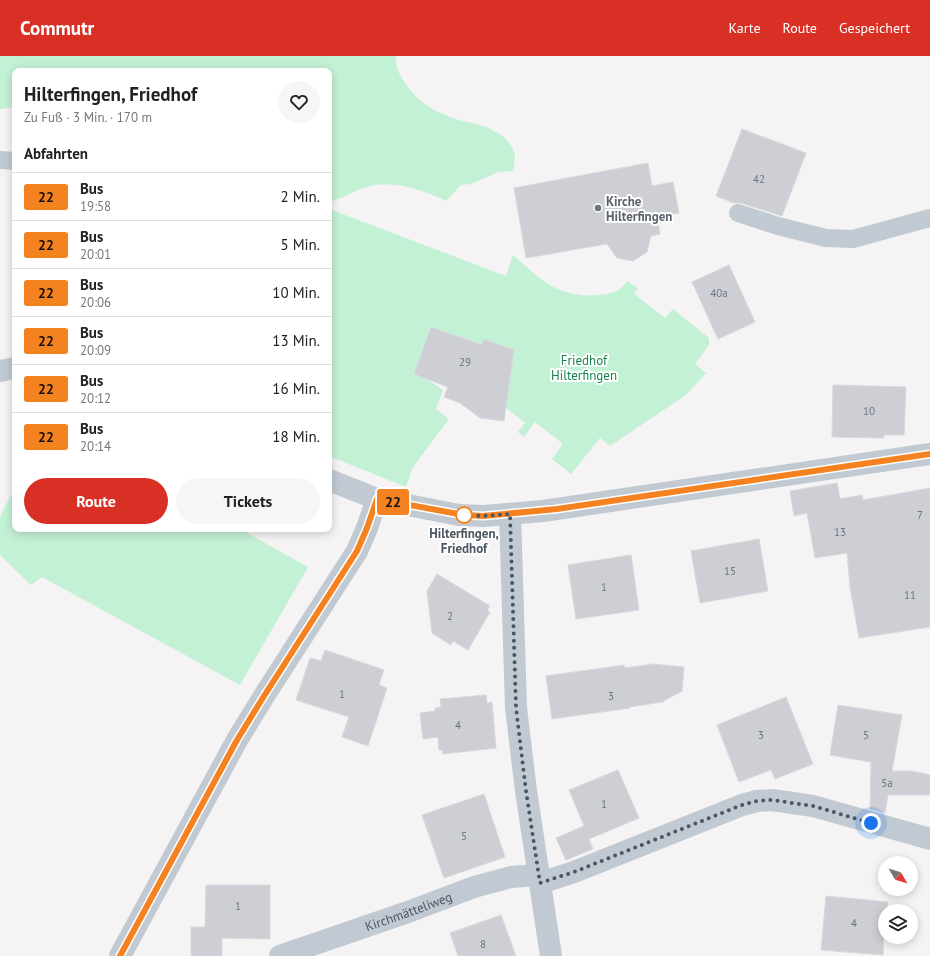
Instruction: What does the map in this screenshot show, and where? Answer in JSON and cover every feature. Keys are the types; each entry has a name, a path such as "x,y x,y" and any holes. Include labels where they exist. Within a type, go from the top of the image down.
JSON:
{"street":[{"path":"0,371 12,369"},
{"path":"332,481 377,499 460,515 483,516 593,504 930,454"},
{"path":"120,956 237,740 357,551 377,499"},
{"path":"510,514 516,708 526,791 551,956"},
{"name":"Kirchmätteliweg","path":"280,956 408,912 474,887 511,877 539,879 574,872 742,805 757,801 772,800 813,806 930,839"}],"lane":[{"path":"0,160 12,162"},
{"path":"738,213 778,226 826,238 853,239 930,218"}],"green space":[{"path":"0,56 396,56 396,65 405,84 417,98 433,109 453,118 477,124 495,131 510,144 515,156 513,171 498,172 471,184 461,185 446,201 407,187 387,184 366,187 332,201 332,68 12,68 12,107 0,109"},
{"name":"Friedhof Hilterfingen","path":"332,210 506,276 513,255 551,286 572,294 607,294 618,290 627,281 638,288 634,294 665,318 673,309 709,338 709,345 695,364 706,373 686,395 610,446 600,438 571,474 552,459 563,444 535,422 524,437 518,432 525,423 505,407 514,350 485,339 482,345 431,327 414,374 430,381 443,390 436,409 449,419 413,467 406,487 332,457"},
{"path":"12,493 12,532 245,532 308,567 240,685 42,577 31,585 0,555 0,517"}],"building":[{"path":"742,129 806,153 782,216 741,203 734,203 716,196"},
{"name":"Kirche Hilterfingen","path":"648,163 652,186 673,182 679,213 657,217 660,234 651,236 647,252 633,261 617,258 607,244 526,258 514,188"},
{"path":"729,265 755,322 718,339 692,282"},
{"path":"431,327 482,345 484,339 514,350 504,421 480,418 460,403 444,397 448,387 414,374"},
{"path":"833,385 906,387 904,435 884,435 884,438 832,437"},
{"path":"837,483 840,499 862,495 863,500 930,488 930,627 859,638 850,587 847,553 815,558 807,513 794,516 790,491"},
{"path":"759,539 768,591 700,603 691,551"},
{"path":"631,555 639,610 576,619 568,565"},
{"path":"437,574 490,606 487,610 490,612 468,650 453,641 451,645 432,633 427,591"},
{"path":"325,650 384,670 379,685 387,688 368,746 342,737 349,717 296,700 310,658 321,661"},
{"path":"653,664 684,667 682,691 662,702 552,719 546,676 624,665 625,668"},
{"path":"486,695 487,703 492,702 496,748 443,754 442,750 439,750 438,737 423,739 420,713 435,711 435,708 441,707 440,699"},
{"path":"786,697 813,764 775,779 771,770 739,782 717,725"},
{"path":"838,705 902,715 892,771 912,771 930,775 930,795 888,795 885,813 870,809 871,762 830,755"},
{"path":"618,770 639,818 589,839 593,849 566,860 556,838 584,826 569,790"},
{"path":"484,794 505,857 444,878 422,815"},
{"path":"206,885 270,885 270,939 222,938 222,956 191,956 191,927 205,927"},
{"path":"826,896 888,902 888,904 878,904 878,944 884,944 883,955 821,950"},
{"path":"501,915 516,956 458,956 450,933"}],"bus line":[{"name":"22","path":"120,956 237,740 357,551 377,499 460,515 483,516 510,514 543,511 930,454"}],"place":[{"name":"Kirche Hilterfingen","path":"598,208"},
{"name":"Hilterfingen, Friedhof","path":"464,515"}],"route":[{"path":"464,515 483,516 510,514 516,708 526,791 540,883 574,872 742,805 757,801 772,800 813,806 871,823"}]}
